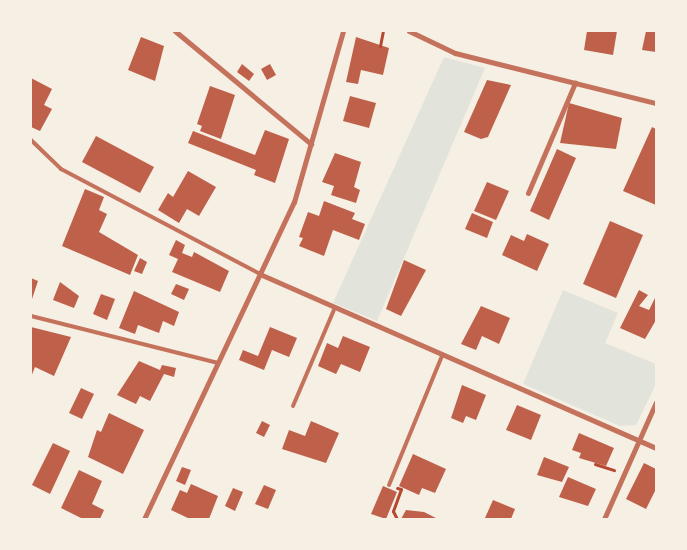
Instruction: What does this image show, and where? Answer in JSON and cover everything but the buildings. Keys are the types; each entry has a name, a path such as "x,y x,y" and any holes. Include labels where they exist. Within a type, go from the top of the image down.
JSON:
{"street":[{"path":"175,31 311,144"},
{"path":"144,519 262,275 294,202 343,31"},
{"path":"409,31 455,53 656,103"},
{"path":"528,193 574,83"},
{"path":"262,275 334,310 656,448"},
{"path":"604,519 656,402"}],"lane":[{"path":"31,140 61,168 262,275"},
{"path":"293,406 334,310"},
{"path":"31,316 218,363"},
{"path":"389,484 442,356"}],"path":[{"path":"380,46 383,31"},
{"path":"596,464 623,476"},
{"path":"389,484 401,490 393,510 397,519"}],"shaded area":[{"path":"444,57 485,68 377,321 333,303"},
{"path":"563,290 618,313 605,343 656,364 656,384 636,425 620,426 523,384"}]}
